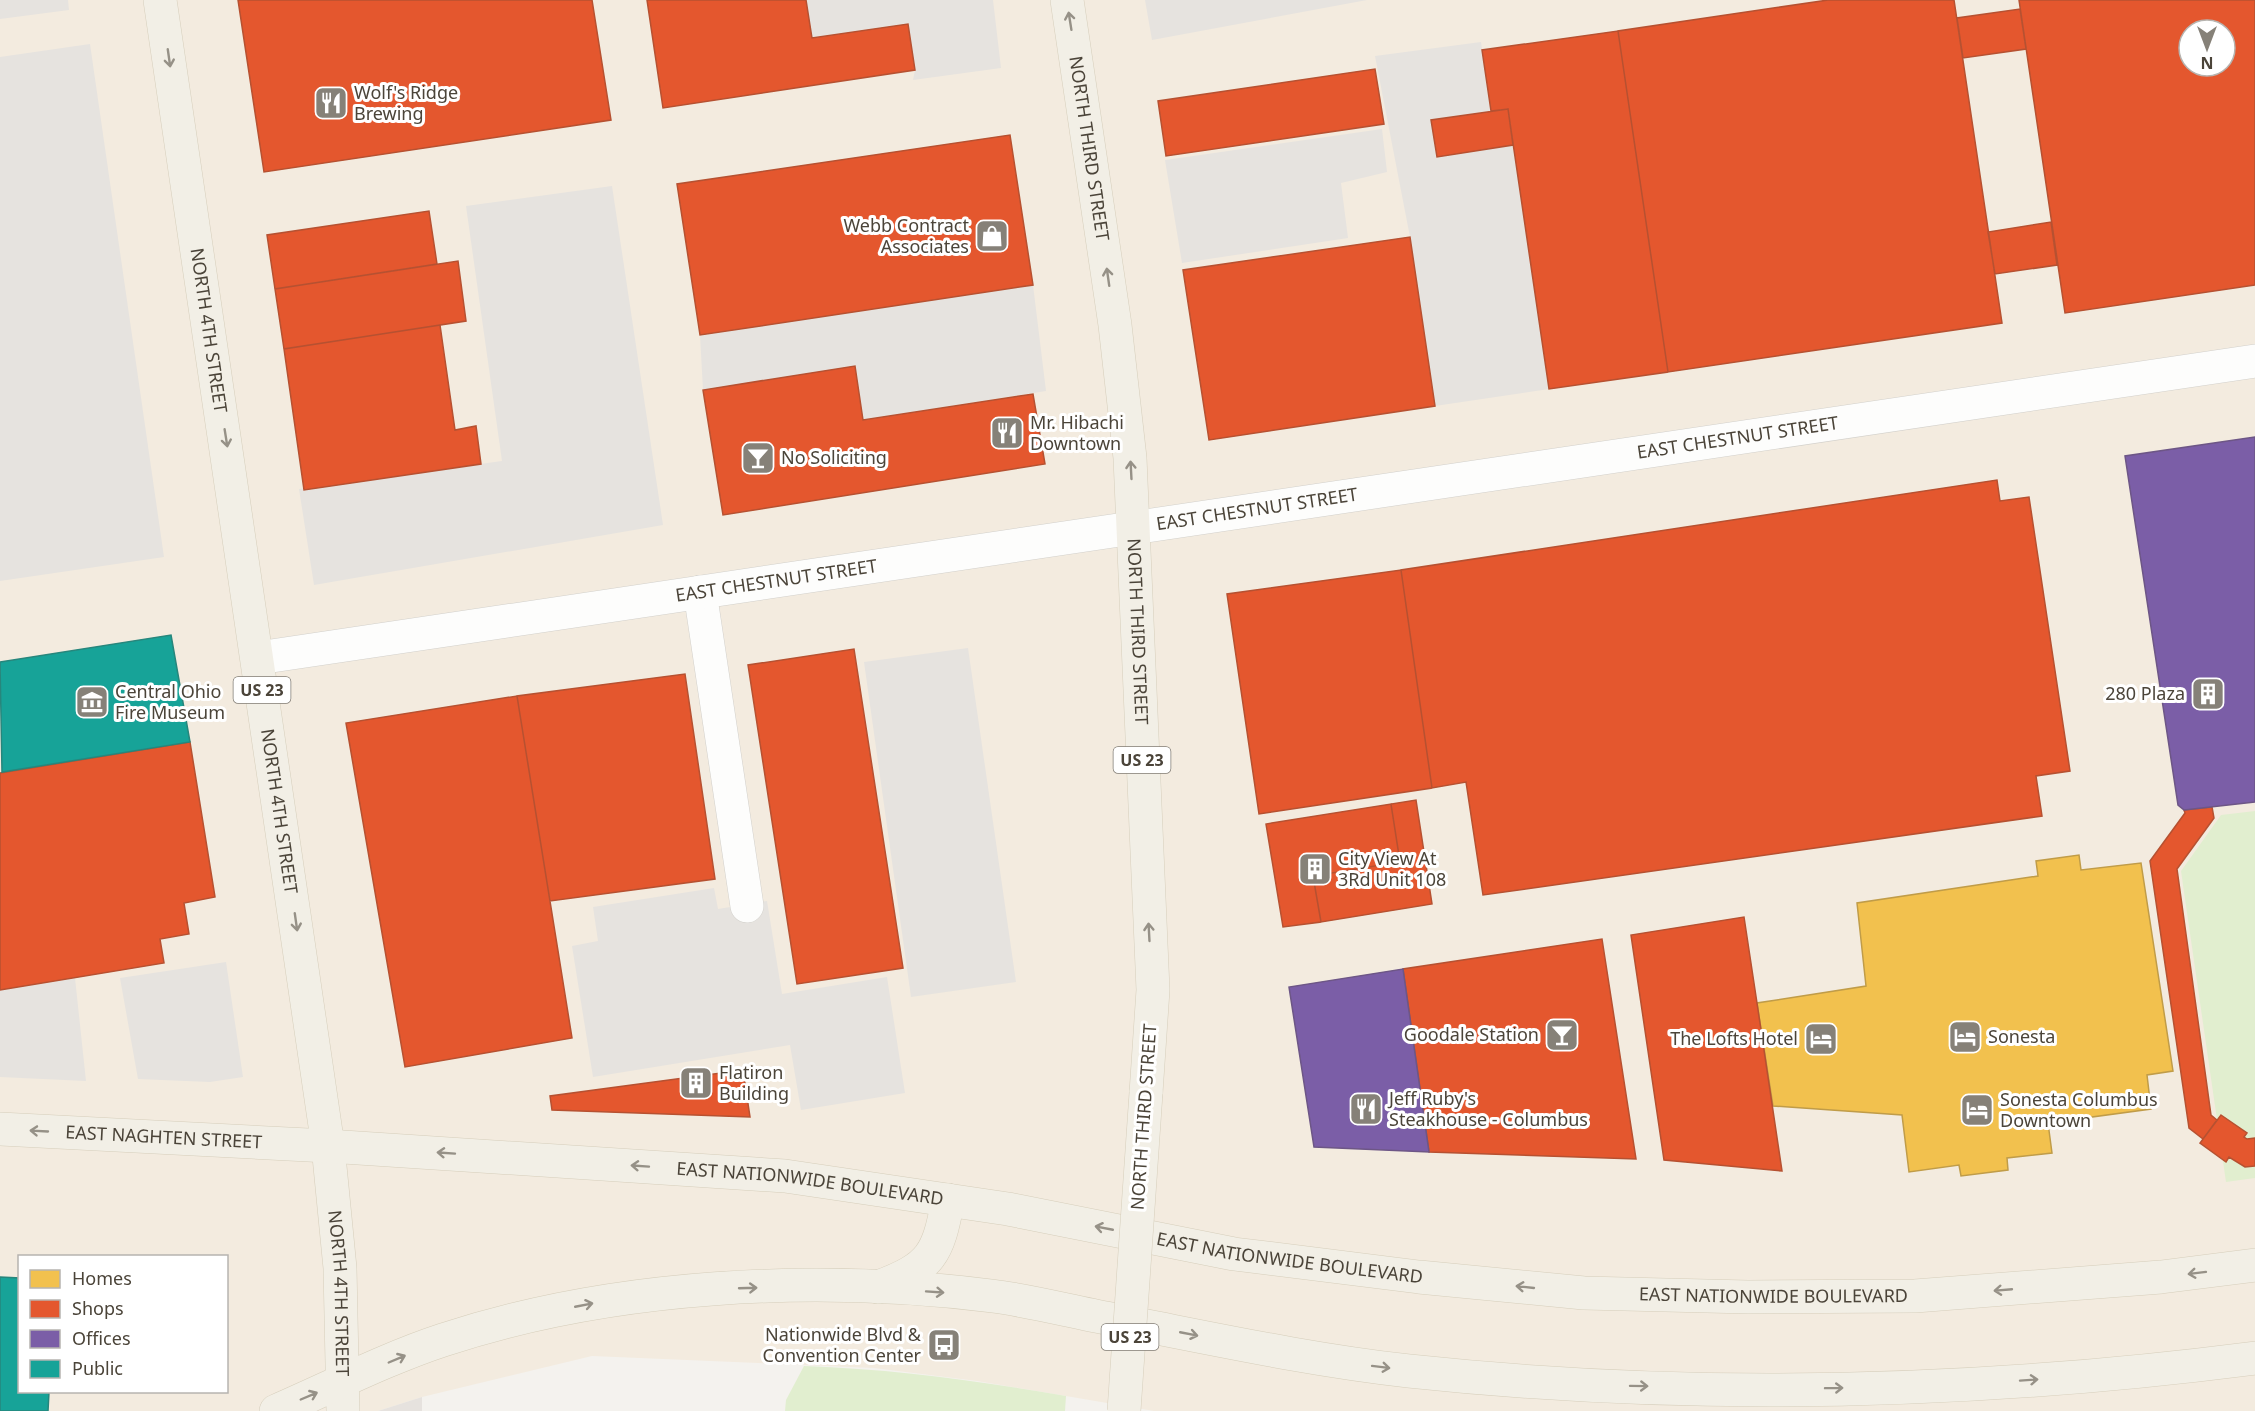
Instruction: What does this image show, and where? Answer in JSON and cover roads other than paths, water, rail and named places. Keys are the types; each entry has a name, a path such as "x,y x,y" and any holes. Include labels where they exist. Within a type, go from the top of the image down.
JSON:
{"main road":[{"name":"NORTH 4TH STREET","path":"160,0 328,1146 340,1268 343,1396"},
{"name":"NORTH THIRD STREET","path":"1067,0 1115,325 1130,458 1153,990 1124,1411"},
{"name":"EAST NAGHTEN STREET","path":"0,1129 328,1146"},
{"name":"EAST NATIONWIDE BOULEVARD","path":"328,1146 785,1176 1008,1209 1234,1254 1419,1277 1584,1293 1748,1297 1915,1296 2161,1277 2255,1265"},
{"path":"876,1287 905,1275 929,1257 940,1240 948,1200"},
{"path":"276,1411 343,1396 441,1340 553,1311 633,1296 714,1289 876,1287 994,1297 1320,1360 1483,1378 1581,1385 1773,1390 1947,1386 2130,1374 2255,1358"}],"street":[{"name":"EAST CHESTNUT STREET","path":"258,658 2255,361"},
{"path":"700,592 747,906"}],"place":[{"name":"Wolf's Ridge Brewing","path":"331,103"},
{"name":"Webb Contract Associates","path":"992,236"},
{"name":"Mr. Hibachi Downtown","path":"1007,433"},
{"name":"No Soliciting","path":"758,458"},
{"name":"280 Plaza","path":"2208,694"},
{"name":"Central Ohio Fire Museum","path":"92,702"},
{"name":"City View At 3Rd Unit 108","path":"1315,869"},
{"name":"Goodale Station","path":"1562,1035"},
{"name":"Sonesta","path":"1965,1037"},
{"name":"The Lofts Hotel","path":"1821,1039"},
{"name":"Flatiron Building","path":"696,1083"},
{"name":"Jeff Ruby's Steakhouse - Columbus","path":"1366,1109"},
{"name":"Sonesta Columbus Downtown","path":"1977,1110"},
{"name":"Nationwide Blvd & Convention Center","path":"944,1345"}]}
